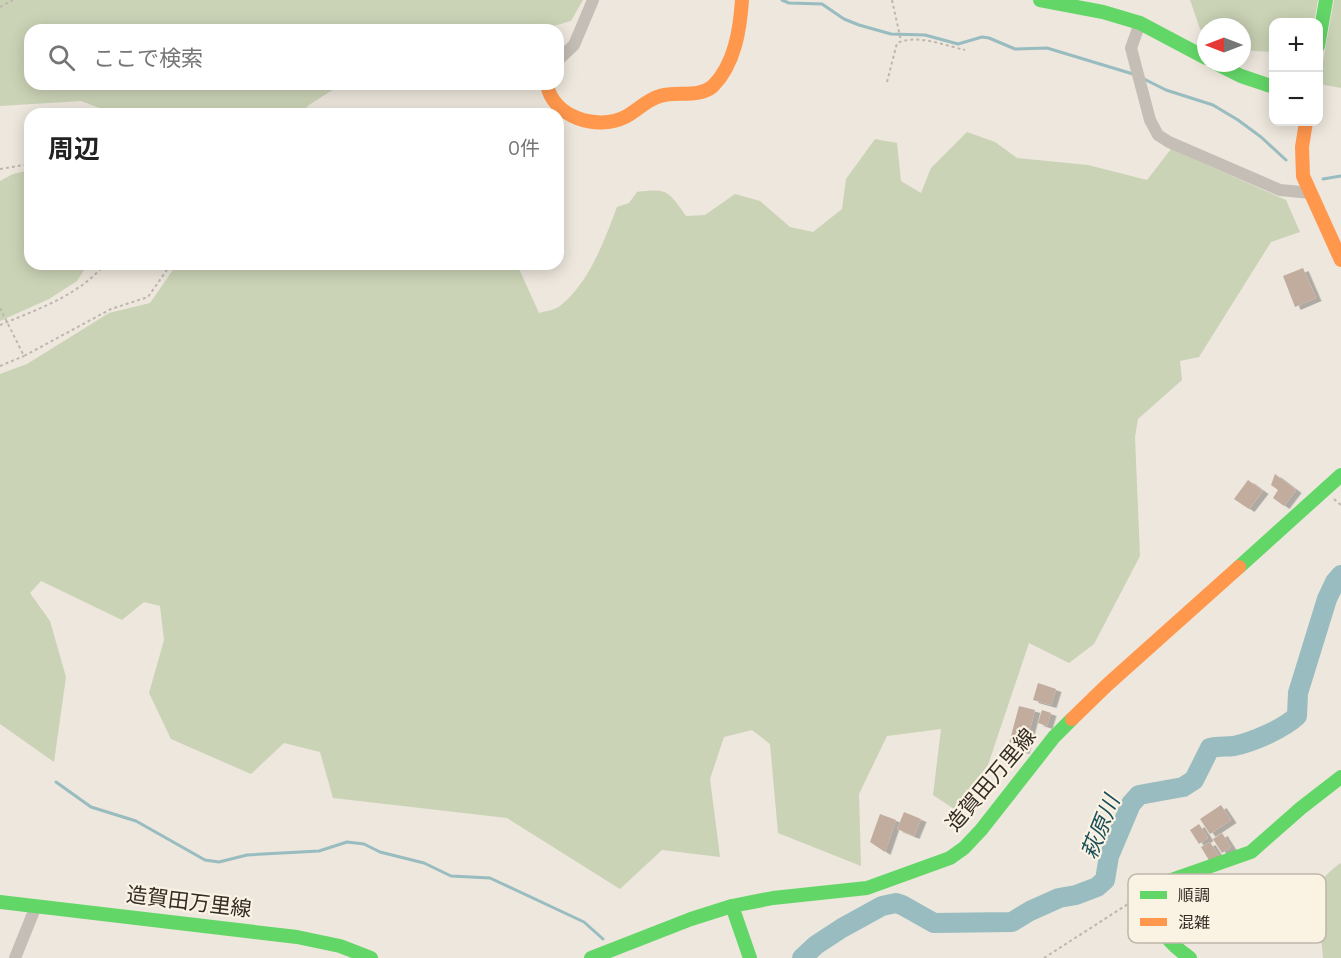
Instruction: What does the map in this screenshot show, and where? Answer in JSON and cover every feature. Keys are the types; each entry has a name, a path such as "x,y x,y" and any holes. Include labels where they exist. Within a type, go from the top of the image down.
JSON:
{"main road":[{"path":"564,110 582,121 596,124 614,121 629,115 653,98 705,91 712,87 733,51 739,31 742,0"},
{"path":"1040,0 1103,12 1140,23 1169,36 1197,53"},
{"path":"1323,18 1326,0"},
{"path":"1233,72 1269,85"},
{"path":"548,90 560,108"},
{"path":"1305,126 1302,147 1303,176 1340,253"},
{"name":"造賀田万里線","path":"591,958 691,919 732,906 773,898 867,888 950,858 981,830 1054,737 1099,692 1341,475"},
{"path":"1188,874 1251,852 1341,777"},
{"name":"造賀田万里線","path":"0,902 297,937 340,946 371,958"},
{"path":"732,906 750,958"},
{"path":"1170,943 1190,958"}],"street":[{"path":"564,54 574,45 593,0"},
{"path":"1140,23 1131,48 1150,120 1158,135 1169,142 1280,190 1311,193"},
{"path":"15,958 36,906"}],"path":[{"path":"0,7 13,0"},
{"path":"892,0 901,41"},
{"path":"887,82 897,43 901,41 924,40 964,50"},
{"path":"0,169 24,165"},
{"path":"0,325 51,304 79,288 98,270"},
{"path":"0,366 24,356 111,309 148,297 167,270"},
{"path":"0,308 24,356"},
{"path":"1044,958 1128,903"}],"green space":[{"path":"0,0 583,0 571,21 560,24 24,24 24,90 333,90 306,108 99,108 81,101 0,106"},
{"path":"1190,0 1318,0 1315,18 1269,18 1269,52 1251,51 1251,18 1197,18 1197,20"},
{"path":"1334,0 1341,0 1341,88 1323,85 1323,62"},
{"path":"967,132 995,142 1017,158 1088,165 1147,180 1171,149 1286,200 1300,232 1271,242 1199,357 1180,361 1182,380 1138,419 1135,437 1140,556 1094,644 1069,663 1029,643 988,765 954,809 933,795 941,729 887,736 859,794 861,866 778,833 770,744 752,730 724,737 710,779 720,857 662,850 620,889 507,818 333,798 320,752 284,743 251,774 171,739 149,693 164,640 160,606 144,602 122,620 41,581 30,593 50,621 66,677 54,762 0,724 0,374 27,364 109,313 150,303 173,270 520,270 539,313 559,307 580,285 595,260 617,207 629,203 637,192 661,191 666,193 671,196 686,216 705,215 735,194 760,201 790,227 813,232 842,209 846,179 875,139 897,143 901,181 921,193 931,168"},
{"path":"24,171 24,270 84,270 77,281 49,299 0,321 0,181"},
{"path":"1341,863 1341,958 1323,958 1321,943 1326,943 1326,876"}],"building":[{"path":"1303,268 1316,298 1295,307 1283,276"},
{"path":"1275,474 1296,490 1284,506 1273,498 1278,490 1271,485"},
{"path":"1248,480 1263,491 1249,509 1234,499"},
{"path":"1038,683 1056,689 1051,705 1033,700"},
{"path":"1019,706 1035,710 1024,751 1008,747"},
{"path":"1042,710 1051,713 1047,726 1038,723"},
{"path":"1221,805 1231,820 1210,834 1200,819"},
{"path":"904,812 921,819 914,836 897,829"},
{"path":"880,814 896,820 885,852 870,842"},
{"path":"1199,824 1208,838 1199,844 1190,830"},
{"path":"1222,833 1231,847 1222,853 1213,839"},
{"path":"1210,842 1219,856 1210,862 1201,847"}],"waterway":[{"path":"782,0 789,3 822,4 844,19 891,34 925,35 958,44 982,37 989,38 1015,49 1047,48 1133,74"},
{"path":"1142,78 1166,90 1213,105 1261,137 1286,160"},
{"path":"1323,179 1341,176"},
{"name":"萩原川","path":"802,958 816,945 842,928 882,906 896,903 934,923 1012,922 1059,898 1076,895 1097,887 1105,880 1109,856 1131,804 1139,795 1183,787 1194,780 1210,748 1234,746 1250,741 1276,730 1297,716 1298,693 1327,599 1341,575"},
{"path":"56,782 91,807 136,821 205,860 219,862 247,855 319,851 347,842 364,844 380,852 424,863 451,876 490,878 584,922 603,939"}],"traffic: fast":[{"path":"1040,0 1103,12 1140,23 1197,53"},
{"path":"1323,18 1326,0"},
{"path":"1233,72 1269,85"},
{"path":"1239,567 1341,475"},
{"path":"591,958 691,919 732,906 773,898 867,888 950,858 964,848 981,830 1054,737 1072,719"},
{"path":"1188,874 1251,852 1341,777"},
{"path":"0,902 297,937 340,946 371,958"},
{"path":"732,906 750,958"},
{"path":"1172,943 1190,958"}],"traffic: slow":[{"path":"564,111 589,121 614,121 660,96 708,90 727,67 731,57 738,34 742,0"},
{"path":"549,90 560,108"},
{"path":"1305,126 1302,147 1303,176 1341,260"},
{"path":"1072,719 1239,567"}]}
